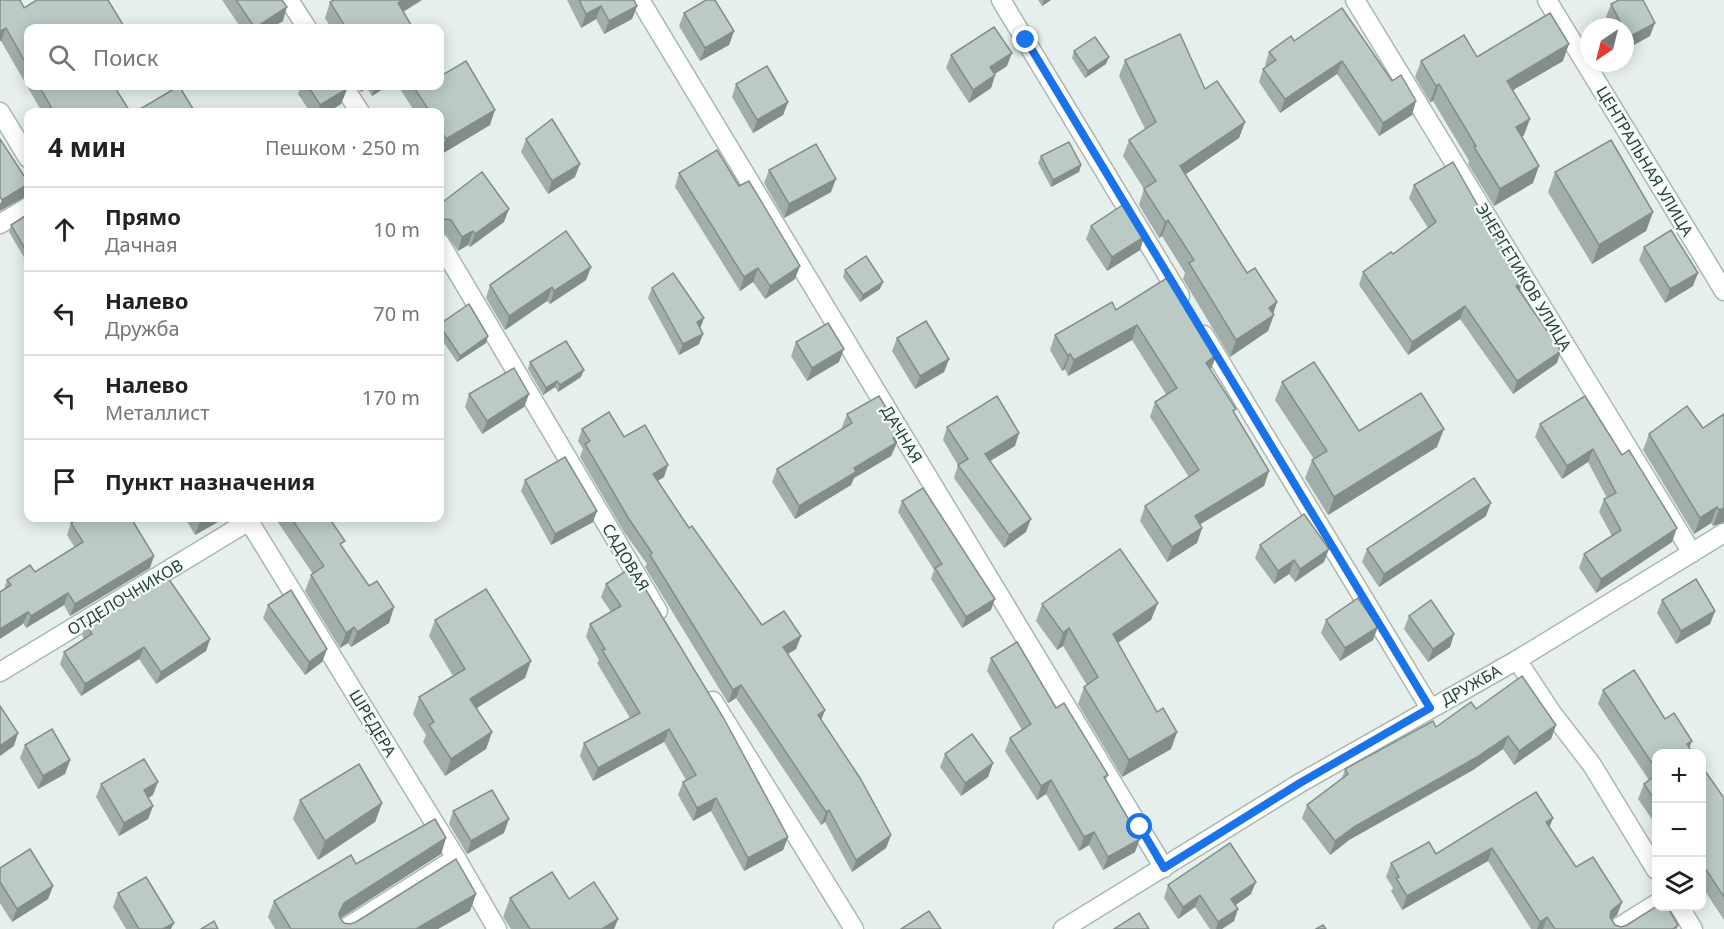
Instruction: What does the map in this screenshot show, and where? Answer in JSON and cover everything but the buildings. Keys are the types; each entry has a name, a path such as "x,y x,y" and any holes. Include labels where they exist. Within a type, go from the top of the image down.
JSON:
{"street":[{"path":"289,0 304,24"},
{"name":"ДАЧНАЯ","path":"640,0 1164,868"},
{"path":"1001,0 1430,708"},
{"name":"ЭНЕРГЕТИКОВ УЛИЦА","path":"1355,0 1692,553"},
{"name":"ЦЕНТРАЛЬНАЯ УЛИЦА","path":"1547,0 1724,291"},
{"path":"346,90 357,108"},
{"path":"0,111 24,151"},
{"path":"0,224 24,209"},
{"name":"САДОВАЯ","path":"444,250 665,622"},
{"name":"ОТДЕЛОЧНИКОВ","path":"0,672 243,522"},
{"name":"ШРЕДЕРА","path":"250,522 456,858 496,929"},
{"name":"ДРУЖБА","path":"1063,929 1300,783 1517,660 1724,532"},
{"path":"1517,660 1552,713 1592,765 1652,863"},
{"path":"702,683 854,929"},
{"path":"345,929 456,858"},
{"path":"1616,929 1652,906"},
{"path":"1682,911 1693,929"}],"route":[{"path":"1026,40 1430,708 1300,783 1164,868 1140,827"}]}
